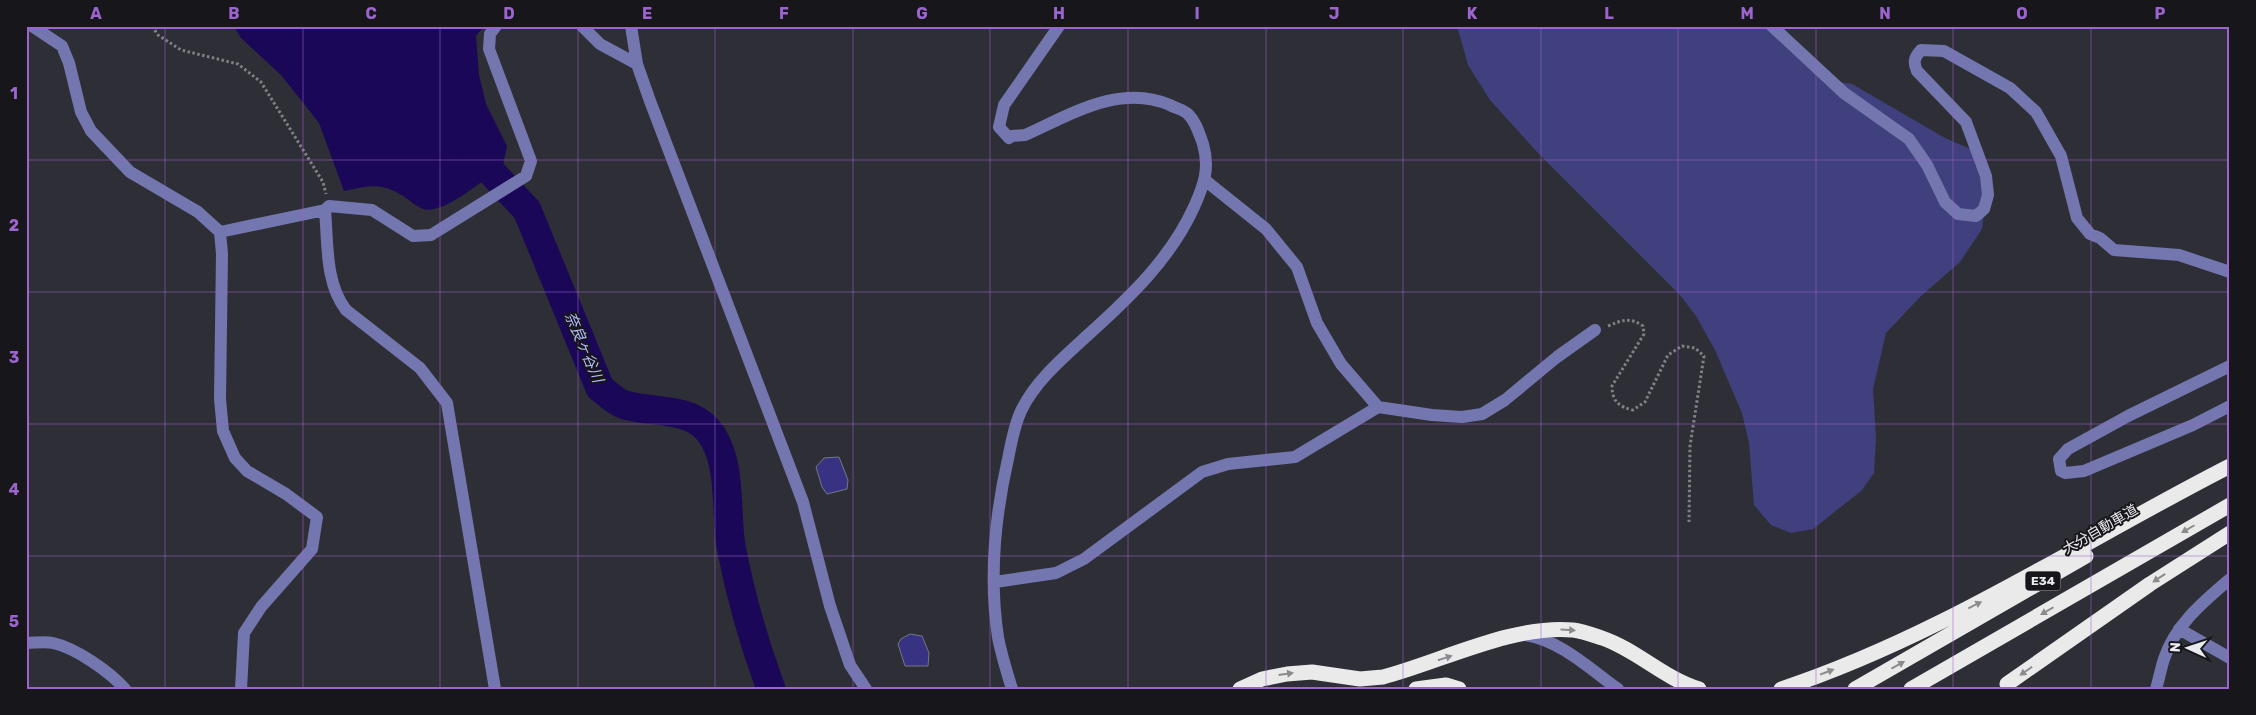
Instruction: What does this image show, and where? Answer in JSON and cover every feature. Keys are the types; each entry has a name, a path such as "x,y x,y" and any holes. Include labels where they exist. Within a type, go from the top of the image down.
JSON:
{"highway":[{"path":"1781,689 1855,662 1992,596 2230,466"},
{"name":"大分自動車道","path":"1855,689 1971,624 2230,472"},
{"name":"E34","path":"1911,689 2230,505"},
{"path":"2004,686 2150,584 2230,533"},
{"path":"1240,689 1262,679 1287,674 1312,672 1360,679 1383,677 1518,634 1544,630 1574,630 1602,638 1627,649 1655,669 1683,684 1699,689"},
{"path":"1416,689 1446,685 1459,689"}],"street":[{"path":"32,26 62,46 69,63 81,112 91,131 130,172 198,212 220,232 222,254 220,399 223,431 235,458 247,471 286,494 317,517 312,549 261,606 244,633 241,689"},
{"path":"220,232 327,208 372,210 413,236 431,235 526,176 531,161 489,48 490,34 496,26"},
{"path":"582,26 600,44 637,64"},
{"path":"631,26 637,64 803,502 830,606 850,665 866,689"},
{"path":"1012,689 998,638 994,540 1002,485 1021,412 1034,390 1069,353 1134,293 1154,269 1175,242 1190,217 1206,182 1205,152 1197,127 1187,113 1156,99 1125,98 1104,101 1024,135 1009,138 1000,127 1004,105 1059,26"},
{"path":"1772,26 1844,93 1909,139 1927,165 1945,202 1958,214 1976,216 1984,209 1988,196 1986,176 1966,122 1917,71 1914,63 1916,56 1921,50 1944,51 2010,88 2036,112 2061,156 2077,218 2090,234 2100,238 2114,250 2179,255 2220,266 2230,272"},
{"path":"1206,182 1266,229 1297,267 1317,324 1340,364 1378,407"},
{"path":"327,208 331,276 337,299 346,310 420,368 447,403 495,689"},
{"path":"995,582 1056,573 1084,559 1202,472 1228,464 1295,457 1378,407 1432,415 1462,417 1482,414 1505,400 1557,357 1596,330"},
{"path":"2230,366 2128,416 2068,449 2059,459 2061,471 2065,473 2084,471 2193,425 2230,406"},
{"path":"2156,689 2164,657 2179,629 2202,603 2230,579"},
{"path":"2179,629 2230,658"},
{"path":"1518,634 1539,637 1553,643 1618,689"},
{"path":"26,643 52,642 68,648 102,669 125,689"}],"path":[{"path":"152,26 158,35 181,50 238,64 261,82 323,182 327,208"},
{"path":"1596,330 1624,319 1635,320 1643,326 1644,334 1612,386 1612,394 1616,403 1623,408 1633,410 1645,402 1668,355 1682,346 1695,348 1704,356 1690,446 1689,522"}],"shaded area":[{"path":"234,26 484,26 476,36 479,75 486,104 507,146 503,165 453,201 431,210 423,209 403,196 381,187 375,186 344,191 319,123 281,75 241,38"},
{"path":"1457,26 1780,26 1831,81 1852,84 1945,138 1975,151 1988,184 1982,229 1960,262 1921,296 1886,333 1873,389 1876,438 1874,473 1861,491 1813,529 1791,533 1771,525 1754,505 1749,443 1742,413 1715,350 1696,316 1680,295 1539,154 1490,100 1468,65"}],"building":[{"path":"839,457 848,480 847,489 827,494 822,487 816,467 824,458"},
{"path":"910,634 922,636 929,653 928,666 905,666 898,644 901,639"}],"waterway":[{"name":"奈良ヶ谷川","path":"465,144 527,210 600,388 625,405 690,417 707,429 715,441 721,455 724,470 731,546 743,600 771,689"}]}
